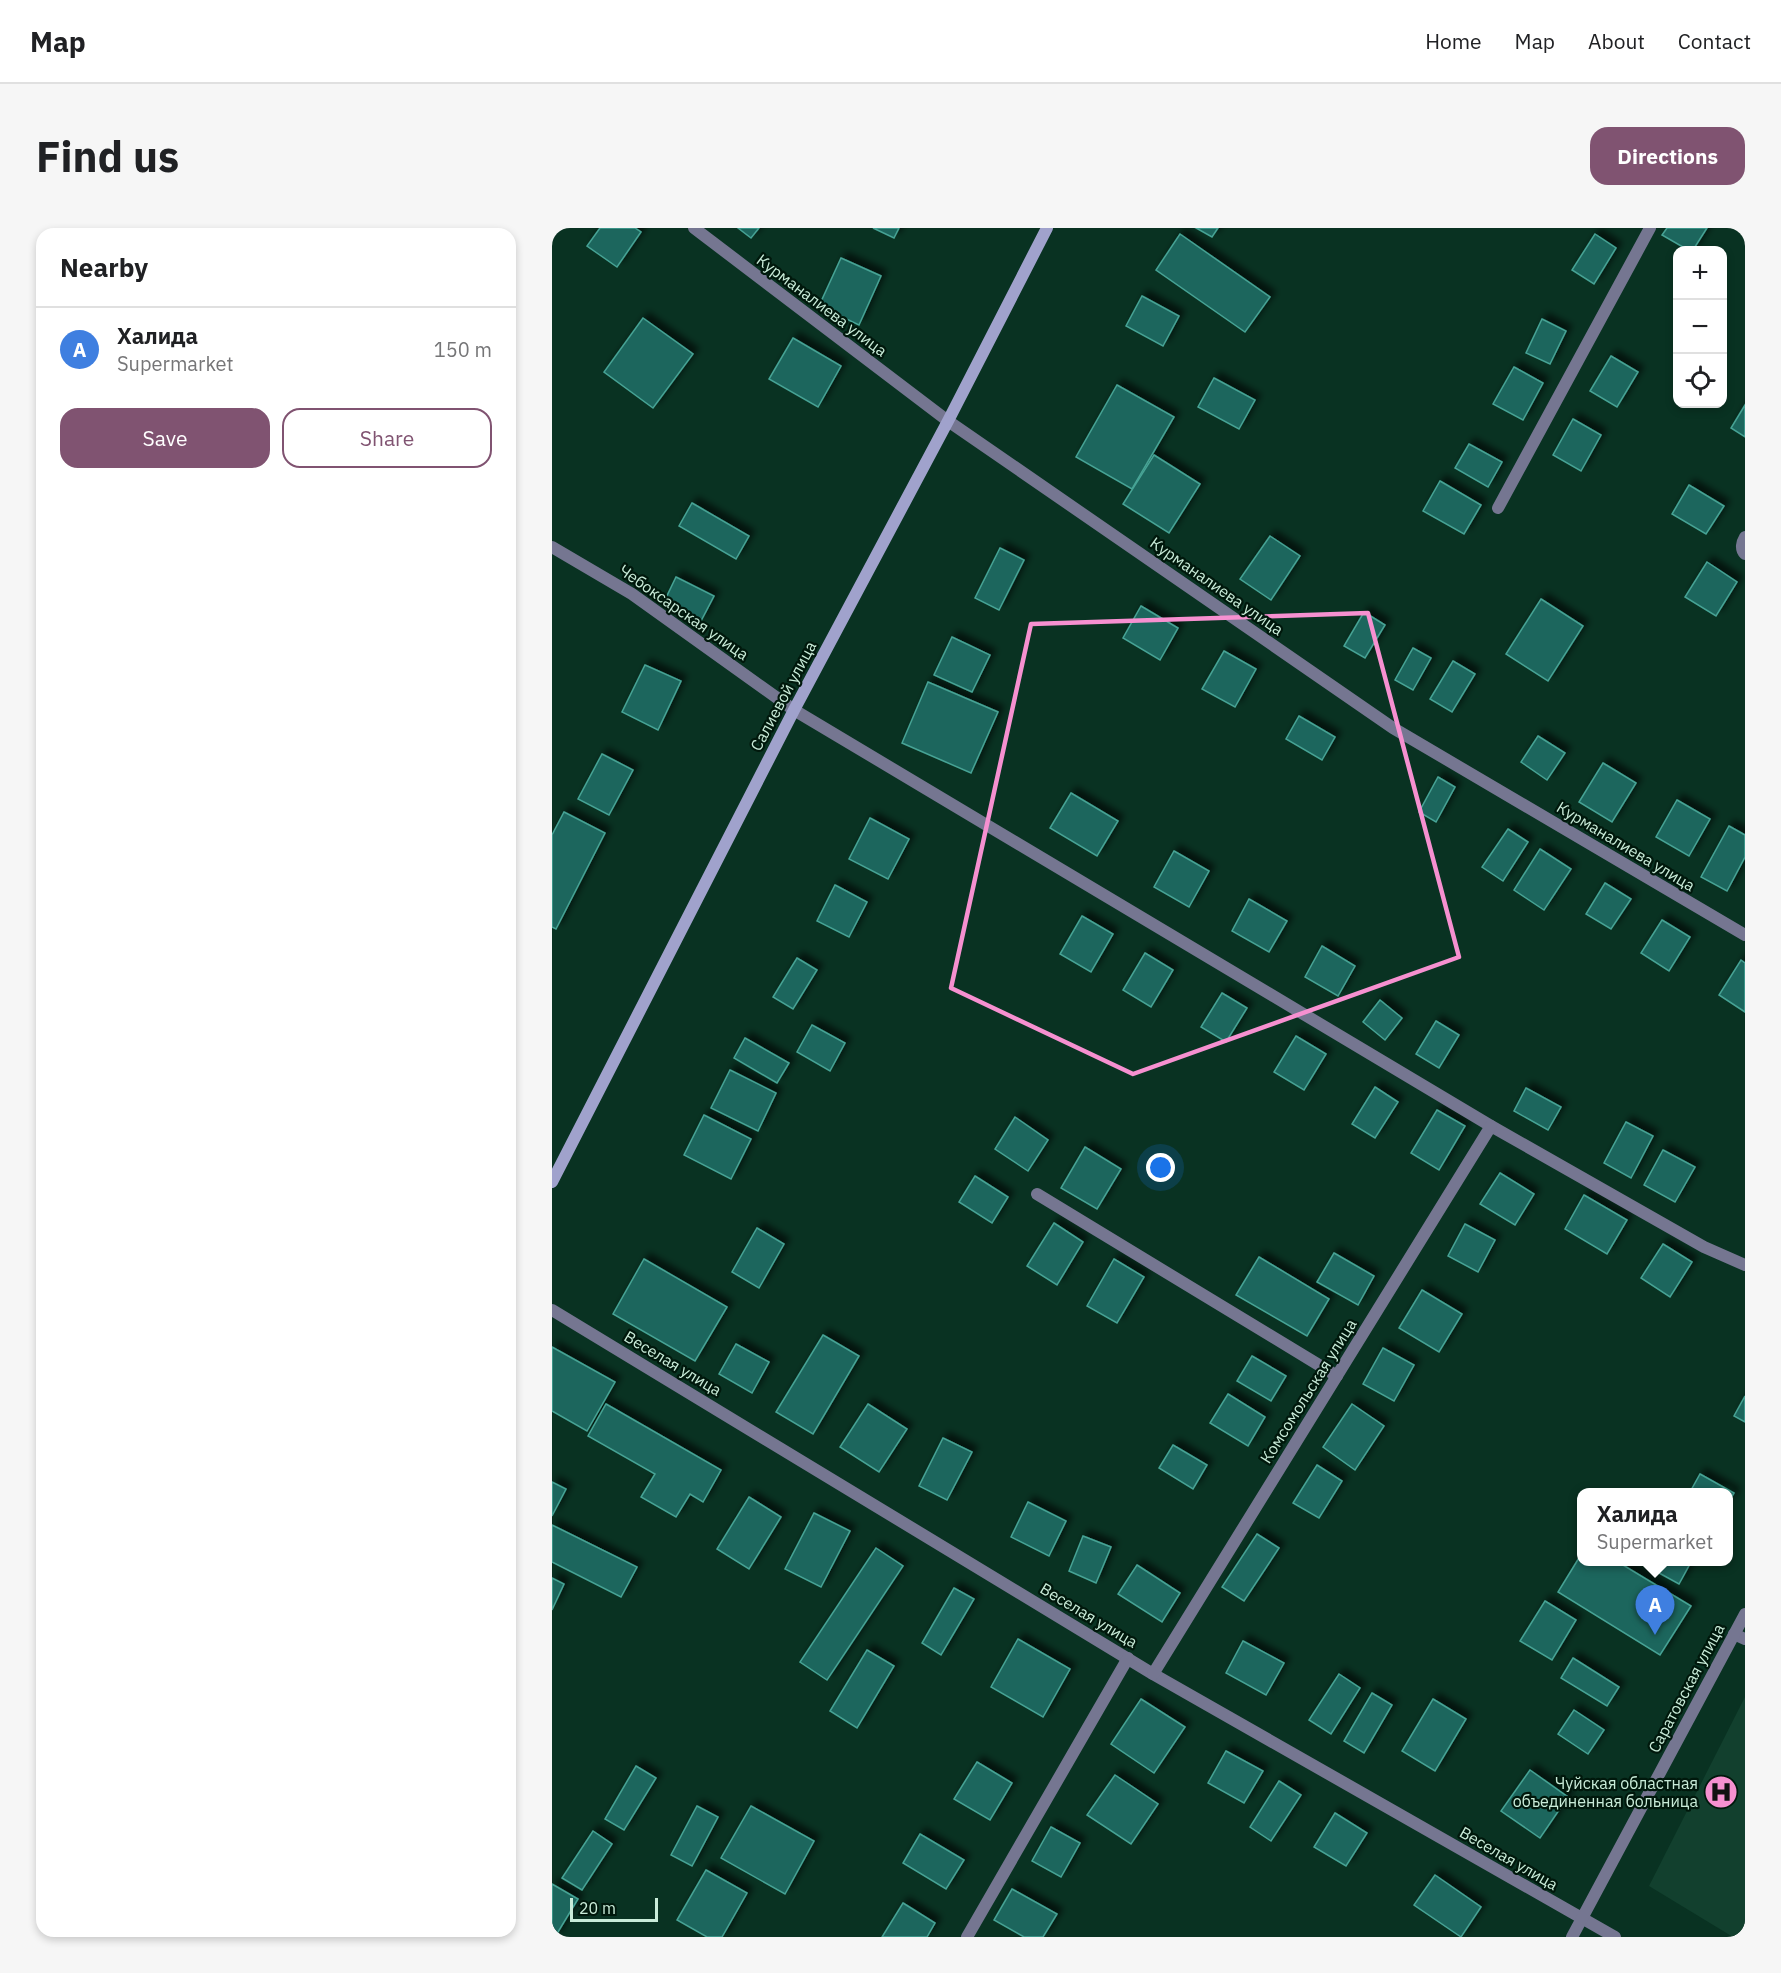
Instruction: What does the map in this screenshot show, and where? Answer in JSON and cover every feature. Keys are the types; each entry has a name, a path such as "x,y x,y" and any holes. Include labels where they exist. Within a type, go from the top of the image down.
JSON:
{"main road":[{"name":"Салиевой улица","path":"552,1182 794,710 948,421 1047,228"}],"street":[{"name":"Курманалиева улица","path":"694,228 948,421 1393,728 1745,935"},
{"path":"1498,508 1650,228"},
{"path":"1745,537 1742,542 1745,554"},
{"name":"Чебоксарская улица","path":"552,547 632,594 794,710 1491,1126 1704,1247 1745,1265"},
{"name":"Комсомольская улица","path":"1154,1674 1491,1126"},
{"path":"1037,1194 1337,1376"},
{"name":"Веселая улица","path":"552,1310 1154,1674 1615,1937"},
{"name":"Саратовская улица","path":"1572,1937 1740,1637 1745,1614"},
{"path":"968,1937 1128,1658"}],"highlighted area":[{"path":"1368,613 1459,957 1133,1074 951,988 1031,624"}],"shaded area":[{"name":"Чуйская областная объединенная больница","path":"1745,1697 1745,1937 1733,1937 1649,1886"}],"building":[{"path":"600,228 635,228 641,232 617,267 587,246"},
{"path":"738,228 759,228 751,238"},
{"path":"873,228 899,228 894,238"},
{"path":"1196,228 1218,228 1212,237"},
{"path":"1667,228 1707,228 1696,246 1681,246 1662,235"},
{"path":"1180,234 1270,297 1245,332 1156,270"},
{"path":"1595,234 1616,248 1594,284 1572,270"},
{"path":"841,258 881,276 859,325 819,306"},
{"path":"1142,296 1179,316 1163,346 1126,326"},
{"path":"643,318 693,354 653,408 604,372"},
{"path":"1542,319 1566,331 1550,364 1526,353"},
{"path":"793,338 841,366 818,407 769,379"},
{"path":"1611,356 1638,372 1617,407 1590,391"},
{"path":"1514,367 1543,383 1523,420 1493,404"},
{"path":"1214,378 1255,400 1239,429 1198,407"},
{"path":"1117,385 1174,417 1132,489 1076,457"},
{"path":"1745,405 1745,437 1731,428"},
{"path":"1573,419 1601,435 1581,471 1553,455"},
{"path":"1469,444 1502,462 1488,487 1455,468"},
{"path":"1154,455 1200,484 1169,533 1123,504"},
{"path":"1440,481 1481,505 1464,534 1423,511"},
{"path":"1689,485 1724,506 1706,534 1672,514"},
{"path":"692,503 749,536 736,559 679,526"},
{"path":"1270,536 1300,556 1271,600 1240,579"},
{"path":"1000,548 1024,560 999,610 975,598"},
{"path":"1707,562 1737,582 1716,616 1685,597"},
{"path":"676,577 714,596 701,621 664,602"},
{"path":"1541,599 1583,626 1548,681 1506,654"},
{"path":"1141,606 1178,628 1160,660 1123,638"},
{"path":"1364,612 1385,625 1365,658 1344,646"},
{"path":"952,637 990,655 972,692 934,675"},
{"path":"1413,648 1431,658 1413,690 1395,680"},
{"path":"1224,651 1256,669 1235,707 1202,689"},
{"path":"1453,661 1475,674 1452,712 1430,699"},
{"path":"645,665 681,681 658,730 622,712"},
{"path":"928,682 998,712 971,773 902,743"},
{"path":"1299,716 1335,737 1322,760 1286,739"},
{"path":"1538,736 1565,753 1547,780 1521,762"},
{"path":"602,754 633,770 609,815 578,799"},
{"path":"1603,763 1636,783 1612,822 1579,802"},
{"path":"1438,777 1455,787 1436,822 1419,812"},
{"path":"1071,793 1118,821 1097,856 1050,828"},
{"path":"1677,800 1710,819 1689,856 1656,837"},
{"path":"564,812 605,833 556,929 552,927 552,835"},
{"path":"870,818 909,839 888,879 849,859"},
{"path":"1729,826 1745,835 1745,857 1727,891 1701,877"},
{"path":"1508,829 1528,842 1503,881 1482,867"},
{"path":"1540,849 1571,869 1544,910 1514,890"},
{"path":"1174,851 1209,871 1189,907 1154,887"},
{"path":"1605,883 1631,899 1611,929 1586,914"},
{"path":"835,885 867,902 849,937 817,921"},
{"path":"1249,899 1287,921 1269,952 1232,931"},
{"path":"1082,916 1113,934 1091,972 1060,954"},
{"path":"1662,920 1690,937 1669,971 1641,953"},
{"path":"1322,946 1355,966 1338,996 1305,977"},
{"path":"1145,953 1173,970 1151,1007 1123,990"},
{"path":"797,958 817,970 793,1009 773,997"},
{"path":"1741,960 1745,963 1745,1012 1719,995"},
{"path":"1222,993 1247,1008 1226,1042 1201,1027"},
{"path":"1380,1000 1402,1018 1385,1040 1363,1022"},
{"path":"1436,1021 1459,1035 1439,1068 1416,1054"},
{"path":"812,1025 845,1043 830,1071 797,1052"},
{"path":"1296,1036 1326,1054 1304,1090 1274,1072"},
{"path":"745,1038 789,1063 777,1083 734,1058"},
{"path":"730,1070 776,1093 758,1131 711,1108"},
{"path":"1375,1087 1398,1102 1375,1138 1352,1124"},
{"path":"1526,1088 1561,1107 1548,1130 1514,1111"},
{"path":"1437,1110 1465,1126 1439,1170 1411,1153"},
{"path":"704,1115 751,1139 731,1179 684,1155"},
{"path":"1015,1117 1048,1140 1028,1171 995,1149"},
{"path":"1626,1122 1653,1136 1631,1178 1604,1163"},
{"path":"1085,1147 1121,1169 1097,1209 1061,1188"},
{"path":"1663,1150 1695,1167 1675,1202 1644,1185"},
{"path":"1500,1173 1534,1194 1515,1225 1480,1204"},
{"path":"975,1176 1008,1197 992,1223 959,1202"},
{"path":"1584,1195 1627,1220 1607,1254 1565,1229"},
{"path":"1054,1223 1083,1242 1057,1285 1027,1266"},
{"path":"1465,1224 1495,1240 1478,1272 1448,1256"},
{"path":"757,1228 784,1244 759,1288 732,1272"},
{"path":"1663,1244 1692,1262 1670,1297 1641,1278"},
{"path":"1334,1253 1374,1276 1358,1305 1317,1282"},
{"path":"1259,1257 1329,1299 1307,1336 1236,1295"},
{"path":"644,1259 727,1307 695,1361 613,1314"},
{"path":"1114,1259 1144,1277 1117,1323 1087,1306"},
{"path":"1422,1290 1462,1314 1439,1352 1399,1328"},
{"path":"823,1335 859,1356 813,1434 776,1412"},
{"path":"736,1344 769,1362 752,1393 719,1374"},
{"path":"552,1347 615,1382 587,1431 552,1411"},
{"path":"1383,1348 1414,1365 1394,1401 1363,1384"},
{"path":"1252,1356 1286,1376 1271,1401 1237,1381"},
{"path":"1228,1394 1265,1417 1248,1446 1210,1423"},
{"path":"1745,1396 1745,1422 1734,1416"},
{"path":"606,1404 721,1470 703,1502 690,1494 676,1517 641,1497 655,1474 588,1436"},
{"path":"868,1404 907,1429 879,1472 840,1447"},
{"path":"1352,1404 1384,1426 1355,1470 1323,1447"},
{"path":"943,1438 972,1452 947,1500 919,1486"},
{"path":"1173,1445 1207,1465 1193,1489 1159,1468"},
{"path":"1317,1465 1342,1481 1319,1518 1293,1503"},
{"path":"1700,1474 1725,1488 1692,1488"},
{"path":"552,1482 566,1489 552,1516"},
{"path":"749,1497 781,1517 749,1569 717,1549"},
{"path":"1028,1502 1066,1521 1049,1556 1011,1537"},
{"path":"814,1513 850,1531 821,1587 785,1569"},
{"path":"552,1525 637,1567 621,1597 552,1562"},
{"path":"1257,1534 1279,1548 1244,1601 1222,1587"},
{"path":"1083,1536 1111,1547 1096,1583 1069,1571"},
{"path":"876,1548 903,1566 827,1680 800,1662"},
{"path":"1577,1561 1577,1566 1625,1566 1691,1606 1660,1655 1558,1592"},
{"path":"1137,1565 1180,1593 1162,1622 1118,1594"},
{"path":"1646,1566 1689,1566 1679,1584"},
{"path":"552,1578 564,1584 552,1610"},
{"path":"954,1588 974,1599 941,1655 922,1643"},
{"path":"1545,1601 1576,1620 1552,1660 1520,1641"},
{"path":"1018,1639 1070,1669 1043,1717 991,1687"},
{"path":"1243,1641 1284,1663 1266,1695 1226,1673"},
{"path":"867,1650 894,1666 857,1728 830,1711"},
{"path":"1573,1658 1619,1687 1607,1706 1561,1678"},
{"path":"1339,1674 1360,1688 1331,1734 1309,1720"},
{"path":"1372,1693 1392,1705 1364,1753 1344,1741"},
{"path":"1141,1699 1185,1727 1154,1773 1111,1744"},
{"path":"1433,1699 1466,1719 1435,1771 1402,1751"},
{"path":"1574,1710 1604,1730 1588,1754 1558,1734"},
{"path":"1226,1751 1263,1771 1244,1803 1208,1783"},
{"path":"977,1762 1012,1783 990,1820 954,1799"},
{"path":"636,1766 656,1778 624,1830 605,1819"},
{"path":"1530,1770 1568,1797 1540,1838 1501,1811"},
{"path":"1115,1775 1158,1804 1131,1844 1087,1815"},
{"path":"1279,1781 1301,1795 1271,1841 1250,1827"},
{"path":"697,1806 718,1817 692,1866 671,1855"},
{"path":"751,1806 814,1841 785,1894 721,1858"},
{"path":"1335,1813 1367,1833 1346,1866 1314,1847"},
{"path":"1051,1827 1080,1843 1061,1877 1032,1861"},
{"path":"593,1831 612,1844 582,1890 562,1878"},
{"path":"920,1834 964,1860 946,1889 903,1863"},
{"path":"706,1870 747,1893 722,1937 707,1937 677,1920"},
{"path":"1435,1875 1481,1907 1461,1937 1414,1905"},
{"path":"552,1884 578,1899 555,1937 552,1937"},
{"path":"1012,1889 1057,1914 1043,1937 1024,1937 994,1920"},
{"path":"903,1903 935,1923 927,1937 882,1937"}],"place":[{"name":"Халида","path":"1655,1635"},
{"name":"Чуйская областная объединенная больница","path":"1721,1792"}]}
